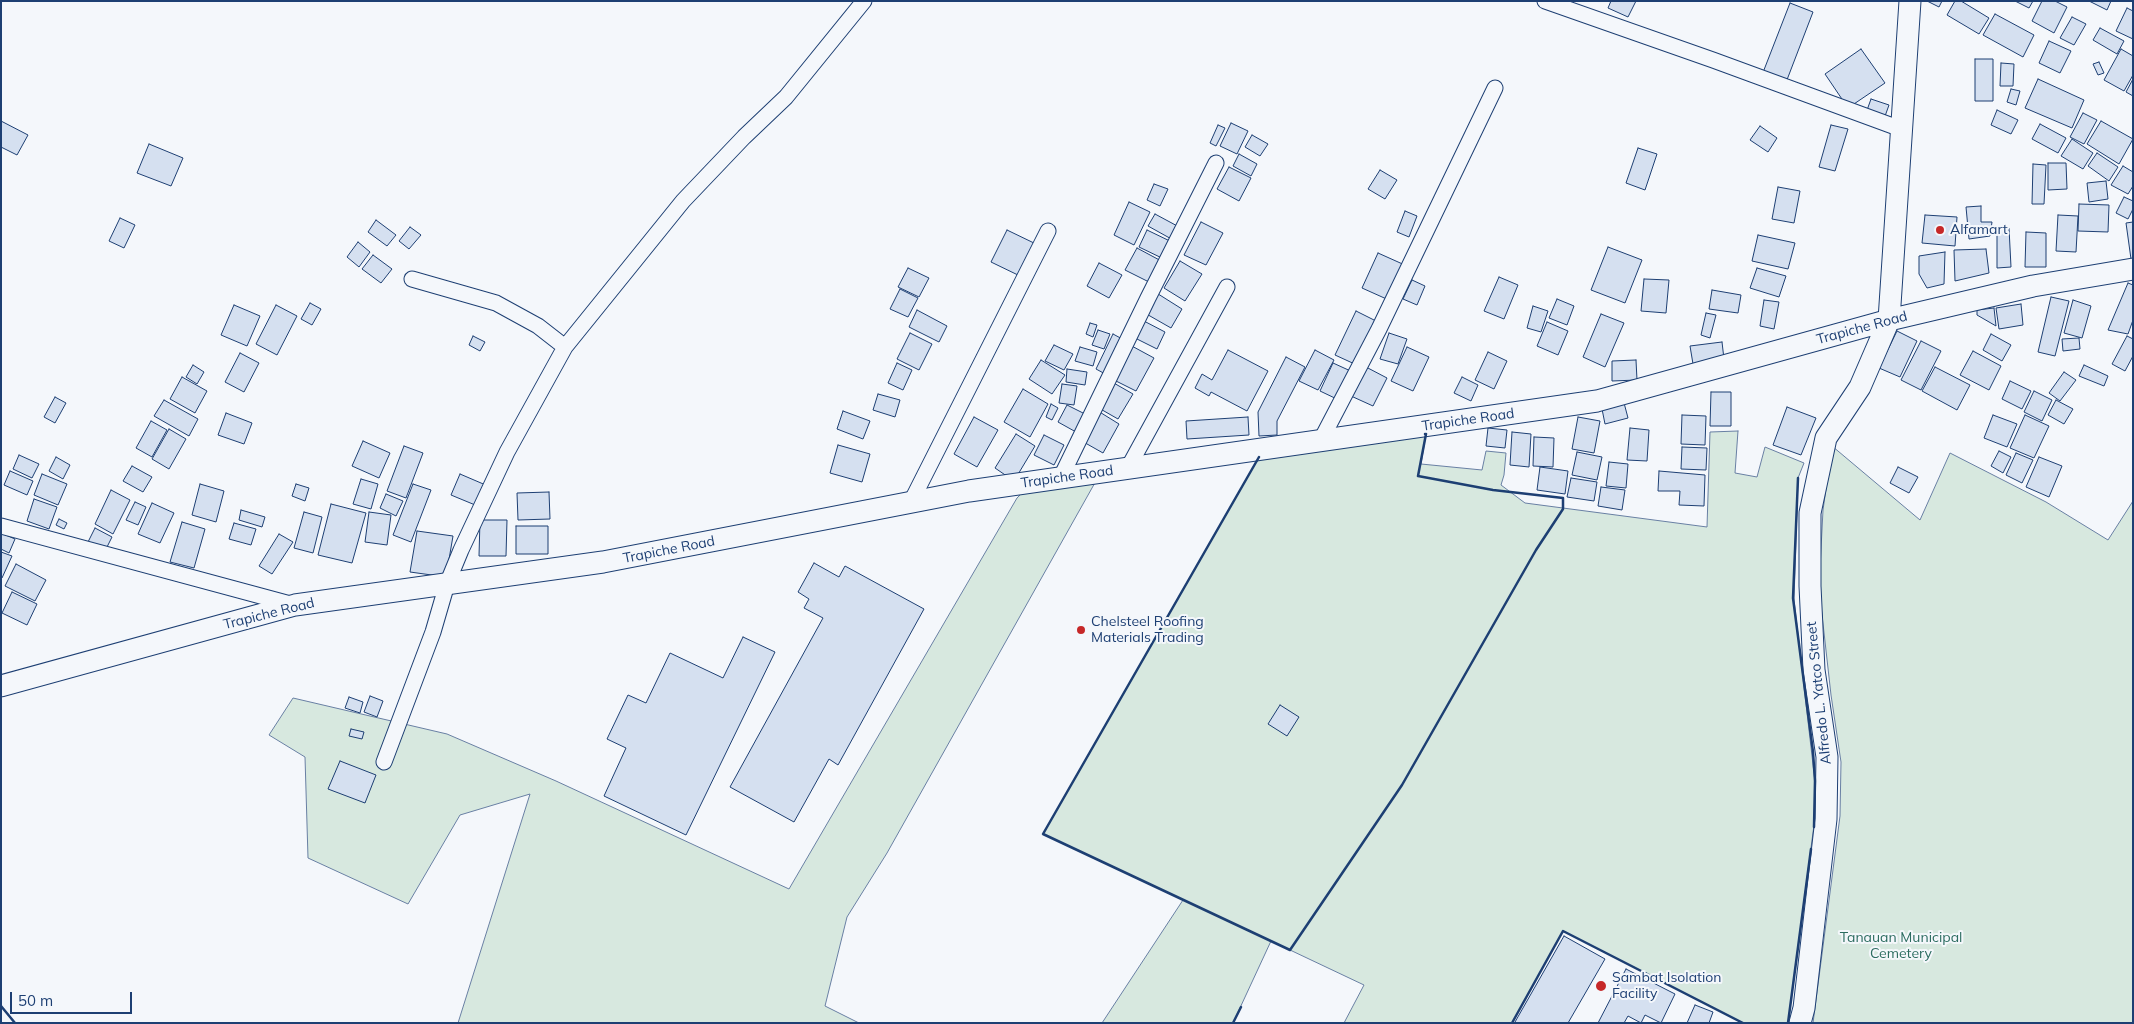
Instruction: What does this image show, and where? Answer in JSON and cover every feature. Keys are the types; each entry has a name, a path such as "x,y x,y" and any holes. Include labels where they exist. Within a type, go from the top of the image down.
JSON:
{"street":[{"path":"384,762 433,632 446,584 507,452 565,347 682,201 786,97 864,1"},
{"path":"1545,1 1721,63 1901,130"},
{"name":"Alfredo L. Yatco Street","path":"1800,1023 1804,1008 1826,819 1827,757 1814,670 1810,586 1810,513 1826,438 1860,388 1889,320 1910,1"},
{"path":"1321,440 1379,329 1495,88"},
{"path":"1062,478 1148,298 1216,163"},
{"path":"911,502 1048,231"},
{"name":"Trapiche Road","path":"1,686 295,605 603,562 969,491 1597,401 1889,320 2033,286 2133,269"},
{"path":"412,279 496,304 538,326 565,347"},
{"path":"1128,468 1227,287"},
{"path":"1,526 295,605"}],"green space":[{"path":"1738,431 1735,473 1757,477 1765,447 1804,463 1798,478 1794,600 1815,782 1814,825 1788,1023 1743,1023 1563,931 1512,1023 1344,1023 1364,985 1271,941 1233,1023 1102,1023 1183,900 1043,834 1259,457 1426,434 1421,464 1482,470 1486,451 1506,453 1501,485 1525,503 1707,527 1710,432"},
{"name":"Tanauan Municipal Cemetery","path":"1832,446 1920,520 1950,453 2046,502 2108,540 2133,501 2133,1023 1813,1023 1840,816 1841,762 1831,695 1819,588 1823,510"},
{"path":"1101,472 887,853 847,917 825,1006 859,1023 458,1023 530,794 460,815 408,904 308,858 305,757 269,735 293,698 447,734 556,781 789,889 1017,498 1033,482"}],"building":[{"path":"1611,1 1636,1 1628,17 1608,8"},
{"path":"1927,1 1942,1 1939,7"},
{"path":"1955,1 1961,1 1989,18 1979,34 1947,15"},
{"path":"2015,1 2033,1 2029,8"},
{"path":"2042,1 2055,1 2067,7 2054,33 2032,21"},
{"path":"2089,1 2111,1 2107,10"},
{"path":"1790,3 1813,12 1785,85 1762,75"},
{"path":"2127,8 2133,11 2133,39 2116,31"},
{"path":"1995,14 2034,35 2023,57 1983,35"},
{"path":"2072,17 2086,24 2074,45 2060,38"},
{"path":"2100,28 2124,41 2117,54 2093,40"},
{"path":"2049,41 2071,51 2060,73 2039,63"},
{"path":"1861,49 1885,83 1848,108 1825,74"},
{"path":"2121,49 2133,56 2133,75 2124,91 2104,80"},
{"path":"1975,59 1993,59 1993,101 1975,101"},
{"path":"2099,62 2104,73 2098,75 2093,64"},
{"path":"2001,63 2014,64 2013,86 2000,86"},
{"path":"2038,79 2084,100 2072,128 2025,108"},
{"path":"2133,79 2133,96 2126,92"},
{"path":"2011,89 2020,91 2016,105 2007,102"},
{"path":"1871,99 1889,105 1884,119 1866,113"},
{"path":"1997,110 2018,120 2011,134 1991,125"},
{"path":"2083,113 2097,120 2084,144 2070,137"},
{"path":"1,121 28,135 17,155 1,147"},
{"path":"2101,121 2133,139 2119,164 2087,144"},
{"path":"1231,123 1248,131 1237,154 1220,146"},
{"path":"2040,124 2066,138 2058,153 2032,139"},
{"path":"1218,125 1225,128 1216,146 1210,143"},
{"path":"1831,125 1848,129 1835,171 1819,167"},
{"path":"1760,126 1777,138 1768,152 1750,140"},
{"path":"1252,135 1268,144 1260,156 1245,147"},
{"path":"2072,139 2093,153 2083,169 2061,156"},
{"path":"149,144 183,158 171,186 137,173"},
{"path":"1638,148 1657,154 1645,190 1626,183"},
{"path":"2097,153 2118,167 2109,181 2088,166"},
{"path":"1239,154 1257,164 1251,176 1233,166"},
{"path":"2048,163 2066,163 2067,189 2048,190"},
{"path":"2033,164 2046,165 2044,204 2032,204"},
{"path":"2123,166 2133,172 2133,186 2128,194 2111,185"},
{"path":"1229,167 1251,178 1239,201 1217,189"},
{"path":"1380,170 1397,180 1385,199 1368,189"},
{"path":"2106,181 2108,199 2089,202 2087,183"},
{"path":"1154,184 1168,189 1160,206 1147,200"},
{"path":"1778,187 1800,191 1794,223 1772,219"},
{"path":"2124,197 2133,201 2133,209 2128,219 2116,213"},
{"path":"1129,202 1150,212 1134,245 1114,235"},
{"path":"2079,204 2109,205 2108,232 2078,231"},
{"path":"1981,206 1981,222 1992,222 1990,236 1969,239 1966,207"},
{"path":"1405,211 1417,216 1409,237 1397,232"},
{"path":"1155,214 1181,228 1175,241 1148,226"},
{"name":"Alfamart","path":"1925,215 1957,217 1955,246 1922,243"},
{"path":"2058,215 2078,216 2076,252 2056,251"},
{"path":"120,218 135,225 124,248 109,241"},
{"path":"376,220 396,235 387,246 368,232"},
{"path":"1201,222 1223,233 1206,265 1184,255"},
{"path":"2133,222 2133,259 2131,259 2126,223"},
{"path":"410,227 421,235 409,249 399,241"},
{"path":"1997,228 2009,228 2011,267 1997,268"},
{"path":"1007,230 1036,244 1020,276 991,262"},
{"path":"1147,230 1174,243 1166,260 1139,247"},
{"path":"2026,232 2046,233 2046,267 2025,267"},
{"path":"1758,235 1795,243 1788,269 1752,261"},
{"path":"358,242 370,252 359,267 347,257"},
{"path":"1608,247 1642,260 1625,303 1591,290"},
{"path":"1137,248 1165,263 1153,284 1125,270"},
{"path":"1986,249 1989,273 1955,281 1954,250"},
{"name":"Alfamart","path":"1945,252 1944,284 1927,288 1919,274 1919,256"},
{"path":"1378,253 1407,266 1391,301 1362,288"},
{"path":"373,255 392,269 381,283 362,269"},
{"path":"1180,261 1202,274 1185,301 1164,288"},
{"path":"1099,263 1122,275 1109,298 1087,286"},
{"path":"908,268 929,278 919,297 898,287"},
{"path":"1757,268 1786,276 1779,297 1750,288"},
{"path":"1499,277 1518,285 1504,319 1484,311"},
{"path":"1644,279 1669,280 1666,313 1641,311"},
{"path":"1412,280 1425,286 1417,305 1403,299"},
{"path":"2128,283 2133,285 2133,320 2128,334 2108,330"},
{"path":"900,289 918,298 908,317 890,309"},
{"path":"1712,290 1741,295 1738,313 1709,309"},
{"path":"1155,292 1182,309 1171,328 1143,312"},
{"path":"2051,297 2069,301 2055,356 2038,352"},
{"path":"1557,299 1574,306 1567,325 1549,318"},
{"path":"1764,300 1779,302 1774,329 1760,326"},
{"path":"2073,300 2091,306 2082,338 2064,333"},
{"path":"310,303 321,309 312,325 301,319"},
{"path":"2021,304 2023,325 1999,329 1996,308"},
{"path":"234,305 260,316 247,346 221,335"},
{"path":"276,305 297,316 277,355 256,344"},
{"path":"1533,306 1548,311 1541,332 1527,328"},
{"path":"1994,308 1996,326 1977,315 1977,310"},
{"path":"917,310 947,326 939,342 909,327"},
{"path":"1356,311 1380,323 1359,366 1335,355"},
{"path":"1706,313 1716,315 1710,338 1701,335"},
{"path":"1601,314 1624,323 1605,367 1583,357"},
{"path":"1142,320 1165,332 1157,349 1133,337"},
{"path":"1547,322 1568,331 1558,355 1537,346"},
{"path":"1090,323 1097,325 1093,337 1086,334"},
{"path":"1098,330 1110,334 1104,349 1092,345"},
{"path":"1897,331 1917,341 1900,377 1879,368"},
{"path":"910,333 932,344 919,370 897,359"},
{"path":"1389,333 1407,339 1398,364 1380,359"},
{"path":"1113,334 1126,341 1109,376 1096,369"},
{"path":"1991,334 2011,345 2002,361 1983,350"},
{"path":"473,336 485,342 480,351 469,345"},
{"path":"2127,336 2133,339 2133,356 2125,371 2112,364"},
{"path":"2079,338 2080,349 2063,351 2062,339"},
{"path":"1921,341 1941,351 1921,390 1901,380"},
{"path":"1722,342 1724,359 1693,364 1690,346"},
{"path":"1054,345 1073,354 1064,370 1045,361"},
{"path":"1130,345 1154,358 1136,391 1112,379"},
{"path":"1080,347 1097,352 1093,366 1075,361"},
{"path":"1407,347 1429,357 1413,391 1391,381"},
{"path":"1228,350 1268,371 1247,411 1211,392 1209,396 1195,388 1202,374 1212,380"},
{"path":"1315,350 1334,360 1318,390 1299,381"},
{"path":"1973,351 2001,366 1989,390 1960,375"},
{"path":"1488,352 1507,361 1494,389 1475,380"},
{"path":"240,353 259,363 244,392 225,382"},
{"path":"1286,357 1305,367 1277,421 1277,435 1259,436 1258,412"},
{"path":"1041,360 1065,375 1052,394 1029,379"},
{"path":"1636,360 1637,380 1612,381 1612,361"},
{"path":"897,363 912,370 903,390 888,383"},
{"path":"1333,363 1355,373 1341,401 1320,391"},
{"path":"193,365 204,372 197,384 186,377"},
{"path":"2084,365 2108,376 2104,386 2079,376"},
{"path":"1366,367 1387,378 1373,406 1351,396"},
{"path":"1935,367 1970,385 1957,410 1922,391"},
{"path":"1067,369 1087,372 1085,385 1066,382"},
{"path":"2064,372 2076,380 2060,401 2049,393"},
{"path":"182,377 207,391 195,413 170,399"},
{"path":"1462,377 1478,385 1471,401 1454,393"},
{"path":"2010,381 2031,391 2022,409 2002,399"},
{"path":"1112,382 1133,394 1118,419 1097,407"},
{"path":"1062,384 1077,386 1074,405 1059,403"},
{"path":"1023,389 1048,404 1030,437 1004,422"},
{"path":"2034,391 2052,400 2042,421 2024,412"},
{"path":"1711,392 1731,392 1731,426 1710,426"},
{"path":"878,394 900,400 895,417 873,410"},
{"path":"55,397 66,403 55,423 44,417"},
{"path":"1623,399 1628,418 1605,424 1601,404"},
{"path":"164,400 198,419 189,436 154,416"},
{"path":"2056,400 2073,409 2064,424 2048,415"},
{"path":"1051,404 1058,408 1052,420 1046,417"},
{"path":"1067,405 1085,414 1076,432 1058,422"},
{"path":"1787,407 1816,418 1801,455 1773,445"},
{"path":"843,411 870,421 863,439 837,429"},
{"path":"1098,411 1119,424 1103,453 1080,440"},
{"path":"226,413 252,423 244,444 218,435"},
{"path":"1682,415 1706,416 1705,445 1681,444"},
{"path":"1993,415 2017,424 2007,447 1984,438"},
{"path":"2025,415 2049,426 2034,458 2010,448"},
{"path":"974,417 998,430 977,467 954,454"},
{"path":"1248,417 1249,435 1187,439 1186,421"},
{"path":"1578,417 1600,421 1594,453 1572,449"},
{"path":"151,421 167,430 152,457 136,448"},
{"path":"1488,428 1507,430 1505,448 1486,446"},
{"path":"1630,428 1649,430 1647,461 1627,460"},
{"path":"169,429 186,439 169,469 152,459"},
{"path":"1512,432 1531,434 1529,467 1510,465"},
{"path":"1016,434 1035,446 1014,481 995,468"},
{"path":"1044,435 1064,445 1054,465 1034,455"},
{"path":"1534,437 1554,438 1553,467 1533,466"},
{"path":"363,441 390,453 379,478 352,466"},
{"path":"838,445 870,454 862,482 830,473"},
{"path":"404,446 423,453 406,498 387,491"},
{"path":"1682,447 1707,448 1706,470 1681,469"},
{"path":"1999,451 2011,457 2003,473 1991,466"},
{"path":"1577,452 1602,457 1597,480 1572,475"},
{"path":"2016,453 2033,460 2022,483 2006,475"},
{"path":"19,455 39,464 32,478 13,469"},
{"path":"56,457 70,465 63,479 49,471"},
{"path":"2039,457 2062,466 2049,497 2026,487"},
{"path":"1609,462 1628,464 1626,488 1606,486"},
{"path":"132,466 152,477 143,492 123,481"},
{"path":"1540,467 1568,471 1565,494 1537,490"},
{"path":"1898,467 1918,477 1909,493 1890,483"},
{"path":"10,471 33,481 27,495 4,485"},
{"path":"1659,471 1705,475 1704,506 1679,505 1680,491 1658,491"},
{"path":"42,474 67,484 58,505 34,495"},
{"path":"460,474 488,486 480,507 451,495"},
{"path":"1571,478 1597,482 1594,501 1567,497"},
{"path":"361,479 378,484 371,509 353,504"},
{"path":"200,484 224,491 216,522 192,515"},
{"path":"296,484 309,488 305,501 292,496"},
{"path":"413,484 431,490 411,542 393,535"},
{"path":"1601,487 1625,490 1622,510 1598,506"},
{"path":"111,490 130,500 113,534 95,524"},
{"path":"549,492 550,519 518,520 517,493"},
{"path":"386,494 403,501 396,516 380,508"},
{"path":"34,499 57,507 49,529 27,521"},
{"path":"135,502 146,507 138,525 126,520"},
{"path":"152,503 174,513 160,543 138,534"},
{"path":"331,504 366,513 352,563 318,555"},
{"path":"241,510 265,517 262,527 239,520"},
{"path":"304,512 322,517 313,553 294,548"},
{"path":"369,512 391,515 387,545 365,542"},
{"path":"59,519 67,523 64,529 56,525"},
{"path":"480,520 507,520 506,556 479,556"},
{"path":"182,522 205,529 194,568 170,562"},
{"path":"234,523 256,529 251,545 229,539"},
{"path":"516,526 548,526 548,554 516,554"},
{"path":"95,528 112,537 104,553 87,544"},
{"path":"417,531 453,536 446,577 410,572"},
{"path":"1,533 15,539 9,553 1,549"},
{"path":"279,534 293,542 272,574 259,566"},
{"path":"1,552 12,556 2,578 1,578"},
{"path":"814,563 839,577 845,566 924,609 838,765 829,759 794,822 730,787 823,618 804,608 809,599 798,592"},
{"path":"16,564 46,580 35,601 5,586"},
{"path":"12,592 37,604 27,625 2,613"},
{"path":"743,637 775,652 686,835 604,796 626,748 607,739 628,695 646,703 670,653 723,678"},
{"path":"370,696 383,701 377,717 364,712"},
{"path":"349,697 363,702 360,713 345,708"},
{"path":"1280,705 1299,717 1287,736 1268,724"},
{"path":"351,729 364,732 362,739 349,736"},
{"path":"340,761 376,775 365,803 328,789"},
{"path":"1564,936 1605,959 1568,1023 1515,1022"},
{"path":"1626,969 1675,994 1661,1023 1645,1015 1641,1023 1628,1016 1624,1023 1598,1023"},
{"path":"1695,1005 1713,1012 1709,1023 1687,1023"}],"wall":[{"path":"1259,457 1043,834 1290,950 1402,785 1536,550 1563,509 1563,498 1493,490 1418,476 1425,434"},
{"path":"1798,478 1793,598 1813,752 1815,781 1814,827"},
{"path":"1788,1023 1811,849"},
{"path":"1512,1023 1563,931 1743,1023"},
{"path":"1,1006 15,1023"},
{"path":"1233,1023 1241,1007"}],"place":[{"name":"Alfamart","path":"1940,230"},
{"name":"Chelsteel Roofing Materials Trading","path":"1081,630"},
{"name":"Sambat Isolation Facility","path":"1601,986"}]}
